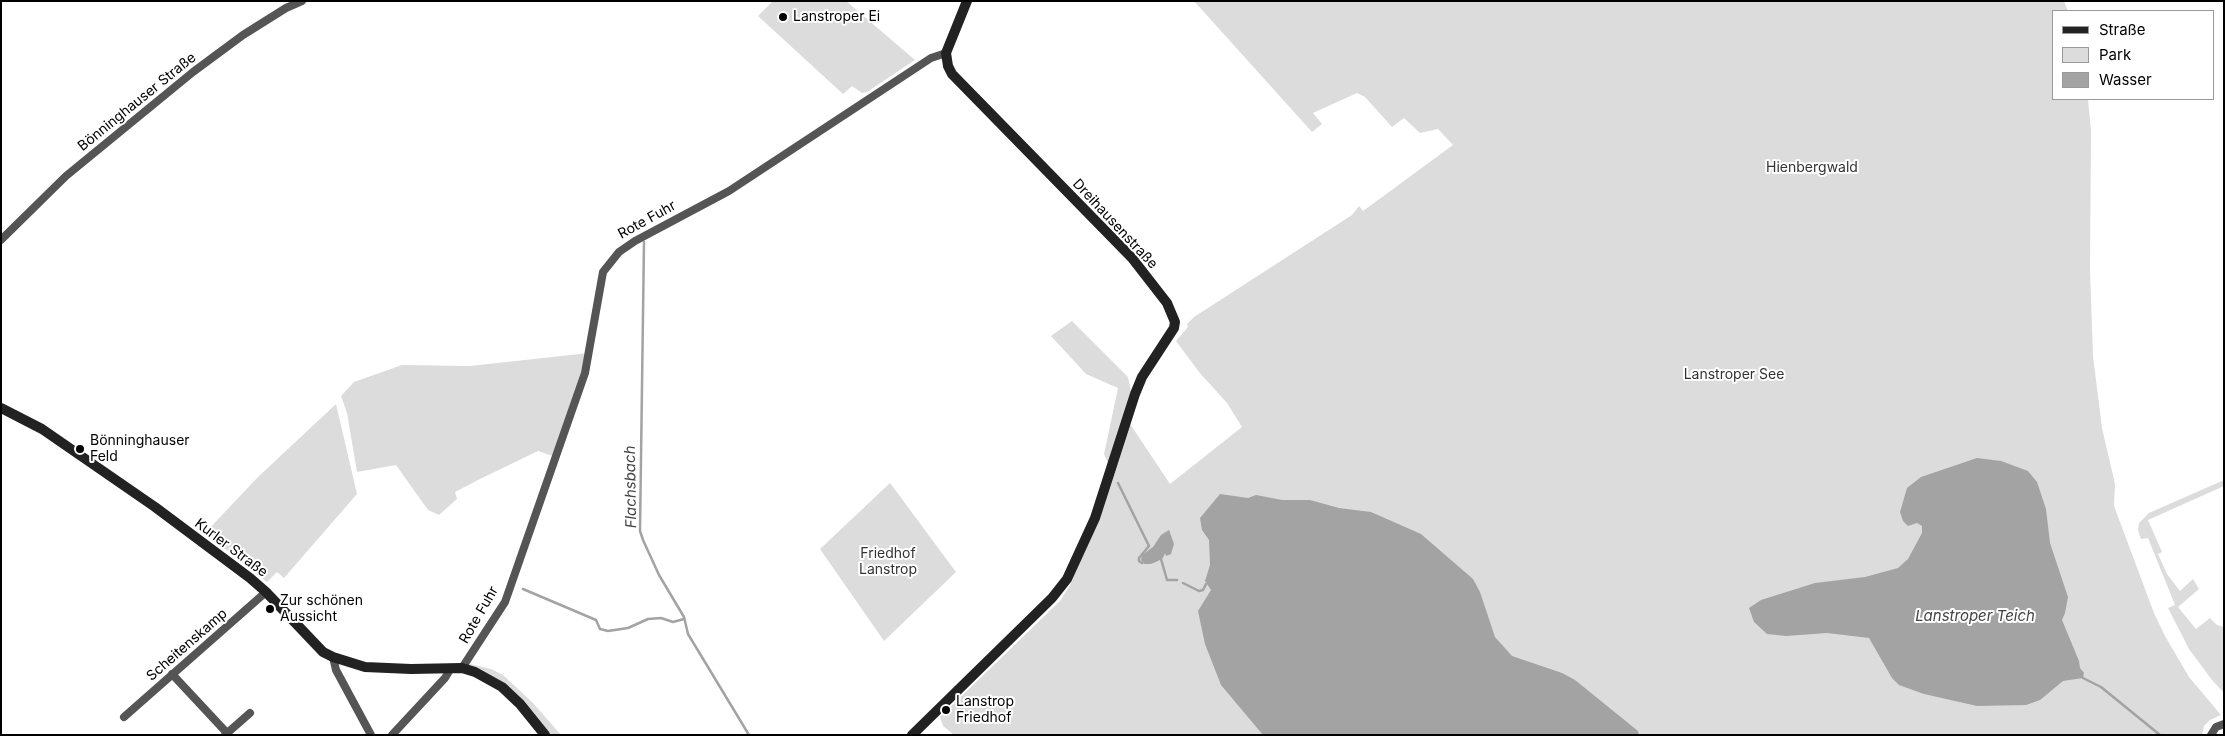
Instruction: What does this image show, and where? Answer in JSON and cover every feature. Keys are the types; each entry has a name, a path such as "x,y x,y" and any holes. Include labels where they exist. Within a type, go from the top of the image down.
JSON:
{"main road":[{"path":"946,53 967,1"},
{"name":"Dreihausenstraße","path":"914,734 1052,598 1067,579 1096,518 1142,377 1174,328 1175,322 1166,303 1132,258 959,81 948,66 946,53"},
{"name":"Kurler Straße","path":"1,408 42,428 155,507 266,592 323,652 365,667 412,669 462,668 483,675 502,687 520,704 545,735"}],"street":[{"name":"Bönninghauser Straße","path":"1,240 66,176 193,72 243,35 286,8 302,1"},
{"name":"Rote Fuhr","path":"462,668 501,609 511,584 585,373 603,272 619,252 635,241 729,191 931,58 946,53"},
{"name":"Scheitenskamp","path":"124,717 266,592"},
{"path":"333,657 336,670 371,735"},
{"path":"392,735 445,678 451,668"},
{"path":"172,674 226,734 250,713"},
{"path":"2211,735 2216,727 2224,724"}],"green space":[{"path":"773,1 846,1 915,60 867,92 862,93 852,86 843,94 758,16"},
{"name":"Lanstroper See","path":"1194,1 2064,1 2068,10 2052,10 2052,100 2088,100 2091,131 2090,270 2093,356 2102,428 2115,484 2114,506 2154,613 2165,636 2189,677 2221,715 2210,720 2204,726 2202,735 954,735 943,726 940,717 1060,601 1070,585 1103,505 1130,424 1170,484 1242,427 1227,403 1199,372 1176,341 1188,327 1187,324 1194,317 1352,215 1359,206 1363,211 1453,145 1438,129 1420,133 1404,118 1392,127 1365,97 1357,93 1313,113 1322,124 1312,132"},
{"path":"1072,321 1128,377 1131,392 1108,463 1104,454 1118,388 1086,374 1051,336"},
{"path":"589,353 556,457 538,451 480,479 455,492 457,499 439,515 428,510 396,465 357,472 347,413 341,396 354,382 402,365 470,366"},
{"path":"336,404 357,494 284,578 277,572 267,582 205,533 258,477"},
{"path":"2224,480 2224,486 2148,520 2162,552 2158,554 2167,574 2180,591 2193,579 2199,589 2178,607 2196,629 2210,618 2217,625 2224,627 2224,693 2189,649 2168,608 2175,605 2148,538 2141,539 2138,530 2139,523 2149,513"},
{"name":"Friedhof Lanstrop","path":"890,483 956,572 884,641 820,549"},
{"path":"466,663 491,669 503,675 533,703 561,735 545,735 520,704"}],"water":[{"name":"Lanstroper Teich","path":"1977,458 2001,461 2028,471 2037,482 2046,509 2050,543 2068,597 2062,620 2079,661 2080,668 2084,673 2083,678 2063,681 2040,700 2026,705 1977,706 1924,694 1899,685 1892,678 1869,638 1827,633 1786,636 1767,634 1754,622 1749,608 1761,600 1815,583 1865,577 1898,568 1908,559 1922,533 1922,526 1917,523 1908,526 1903,521 1900,512 1907,488 1921,477"},
{"path":"1220,494 1248,498 1256,495 1282,500 1310,500 1339,508 1371,512 1421,534 1473,579 1480,592 1495,637 1512,656 1562,673 1575,680 1638,731 1639,735 1263,735 1221,685 1205,644 1198,611 1211,590 1205,581 1210,565 1209,540 1202,530 1200,518"},
{"path":"1169,530 1174,544 1171,554 1166,556 1165,553 1163,558 1158,561 1144,564 1141,560 1142,555 1153,547 1161,535"}],"waterway":[{"name":"Flachsbach","path":"644,242 640,531 659,575 684,617 688,634 749,735"},
{"path":"1118,483 1149,546 1139,558 1139,561 1142,563"},
{"path":"1161,559 1167,580 1177,580"},
{"path":"1183,583 1199,591 1203,590 1206,584"},
{"path":"523,589 596,620 600,629 608,631 628,628 648,619 661,618 673,622 684,619"},
{"path":"2083,678 2101,687 2160,735"}],"place":[{"name":"Lanstroper Ei","path":"783,17"},
{"name":"Bönninghauser Feld","path":"80,449"},
{"name":"Zur schönen Aussicht","path":"270,609"},
{"name":"Lanstrop Friedhof","path":"946,710"}],"park label":[{"name":"Hienbergwald","path":"1812,168"}]}
